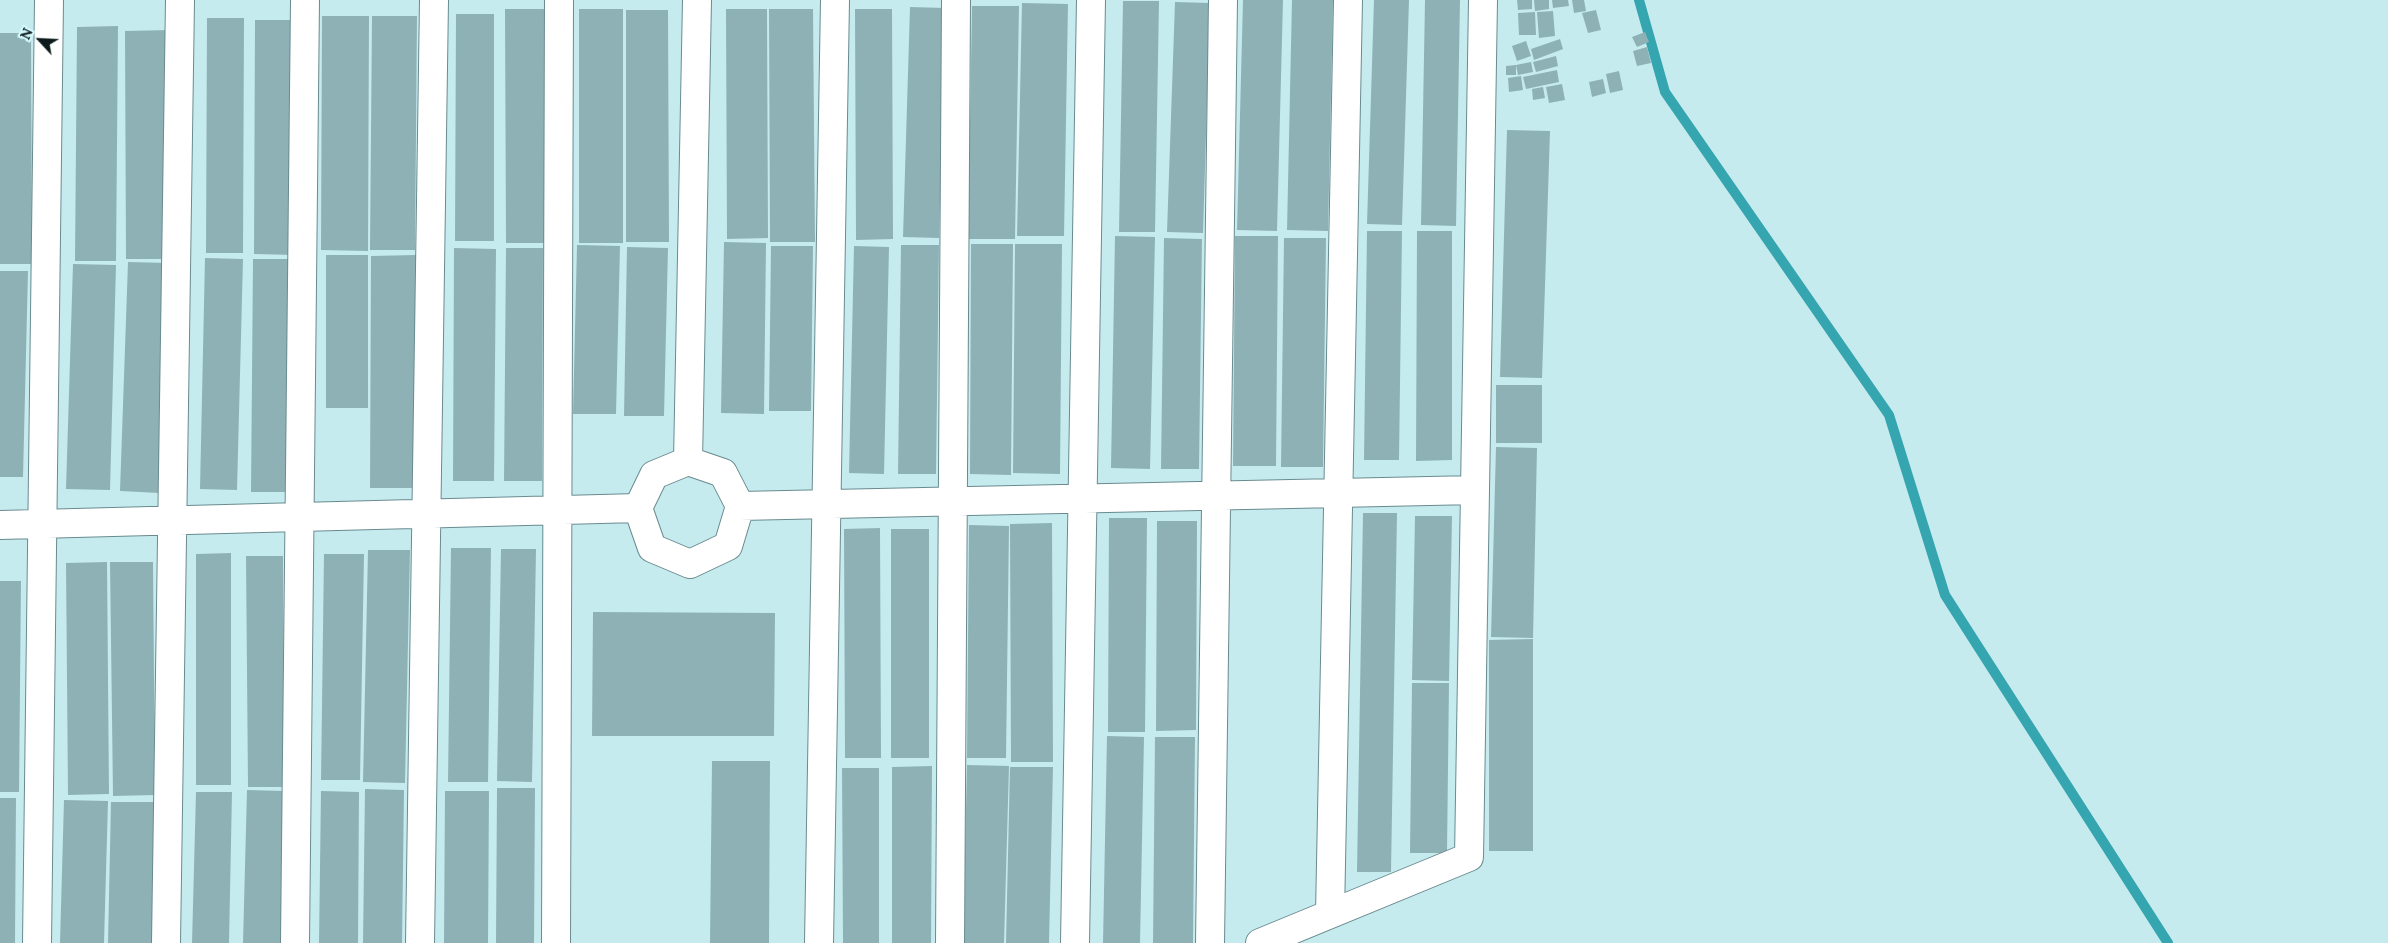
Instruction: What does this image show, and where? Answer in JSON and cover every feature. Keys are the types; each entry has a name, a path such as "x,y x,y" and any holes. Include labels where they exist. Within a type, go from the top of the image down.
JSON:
{"street":[{"path":"36,943 49,0"},
{"path":"166,943 180,0"},
{"path":"295,943 305,0"},
{"path":"420,943 434,0"},
{"path":"556,943 559,0"},
{"path":"688,461 697,0"},
{"path":"819,943 835,0"},
{"path":"950,943 956,0"},
{"path":"1075,943 1091,0"},
{"path":"1210,943 1223,0"},
{"path":"1330,914 1348,0"},
{"path":"1260,943 1469,857 1483,0"},
{"path":"688,461 723,473 740,506 728,546 690,564 652,548 638,508 654,475 688,461"},
{"path":"740,506 1475,490"},
{"path":"0,526 638,508"}],"building":[{"path":"1243,0 1283,0 1277,231 1237,230"},
{"path":"1292,0 1333,0 1328,231 1287,230"},
{"path":"1374,0 1409,0 1402,225 1367,224"},
{"path":"1425,0 1460,0 1456,226 1421,225"},
{"path":"1517,0 1532,0 1532,9 1518,10"},
{"path":"1534,0 1549,0 1549,9 1535,11"},
{"path":"1552,0 1568,0 1569,6 1553,8"},
{"path":"1572,0 1584,0 1586,11 1574,13"},
{"path":"1123,1 1159,1 1155,232 1119,232"},
{"path":"1175,2 1210,3 1203,233 1167,232"},
{"path":"1022,3 1068,4 1064,236 1017,236"},
{"path":"972,6 1019,6 1015,239 968,239"},
{"path":"910,7 945,8 939,238 903,237"},
{"path":"505,9 544,9 545,243 506,243"},
{"path":"579,9 623,9 623,243 579,243"},
{"path":"726,9 767,9 768,238 727,239"},
{"path":"769,9 813,9 815,242 770,242"},
{"path":"855,9 892,9 893,239 856,240"},
{"path":"626,10 668,10 669,242 626,242"},
{"path":"1596,10 1601,30 1588,33 1582,13"},
{"path":"1553,11 1555,36 1539,38 1537,12"},
{"path":"1535,12 1536,35 1519,35 1518,13"},
{"path":"456,14 494,14 494,241 455,241"},
{"path":"322,16 369,16 368,251 321,250"},
{"path":"372,16 417,16 415,250 370,250"},
{"path":"207,18 244,18 243,253 206,253"},
{"path":"255,20 297,20 295,255 254,254"},
{"path":"118,26 116,261 75,261 77,27"},
{"path":"170,30 170,259 126,259 125,31"},
{"path":"1645,32 1649,42 1637,47 1632,37"},
{"path":"0,33 31,33 32,264 0,264"},
{"path":"1560,39 1563,49 1534,60 1531,49"},
{"path":"1526,41 1531,56 1517,61 1512,46"},
{"path":"1647,47 1651,63 1637,66 1633,51"},
{"path":"1556,56 1558,66 1536,72 1533,62"},
{"path":"1531,62 1533,72 1518,75 1516,65"},
{"path":"1516,65 1516,75 1506,75 1506,66"},
{"path":"1557,70 1559,82 1526,89 1523,77"},
{"path":"1619,71 1623,90 1610,93 1606,74"},
{"path":"1521,76 1523,90 1509,92 1508,78"},
{"path":"1603,79 1606,93 1592,97 1589,82"},
{"path":"1562,84 1565,100 1549,103 1546,87"},
{"path":"1543,87 1545,98 1533,100 1532,89"},
{"path":"1507,130 1550,131 1542,378 1500,377"},
{"path":"1367,231 1402,231 1399,460 1364,460"},
{"path":"1417,231 1452,231 1452,460 1416,461"},
{"path":"1115,236 1155,237 1150,469 1111,468"},
{"path":"1235,236 1278,236 1276,466 1233,466"},
{"path":"1164,238 1202,239 1199,469 1161,469"},
{"path":"1284,238 1326,238 1323,467 1281,467"},
{"path":"724,242 766,243 764,414 721,413"},
{"path":"971,244 1013,244 1011,475 970,474"},
{"path":"1015,244 1062,244 1060,474 1013,473"},
{"path":"577,245 620,246 616,414 573,414"},
{"path":"901,245 939,245 936,474 898,474"},
{"path":"771,246 813,246 811,411 769,411"},
{"path":"854,246 889,247 884,474 849,473"},
{"path":"627,247 668,248 664,416 624,416"},
{"path":"454,248 496,249 494,481 453,481"},
{"path":"506,248 543,248 542,481 504,481"},
{"path":"326,255 368,255 368,408 326,408"},
{"path":"416,255 415,488 370,488 371,256"},
{"path":"205,258 243,259 237,490 200,489"},
{"path":"253,259 294,259 292,492 251,492"},
{"path":"128,262 167,263 159,493 120,491"},
{"path":"73,264 116,265 110,490 66,489"},
{"path":"0,271 28,271 23,477 0,477"},
{"path":"1496,385 1542,385 1542,443 1496,443"},
{"path":"1496,447 1537,448 1533,638 1491,637"},
{"path":"1363,513 1397,513 1391,872 1357,872"},
{"path":"1415,516 1452,516 1449,681 1412,680"},
{"path":"1109,518 1147,518 1145,732 1108,732"},
{"path":"1157,521 1197,521 1196,730 1156,731"},
{"path":"1052,523 1053,762 1011,762 1010,524"},
{"path":"969,525 1009,526 1006,758 967,758"},
{"path":"880,528 881,758 845,758 844,529"},
{"path":"891,529 929,529 929,758 891,758"},
{"path":"451,548 491,548 488,782 448,782"},
{"path":"501,549 536,549 532,782 497,781"},
{"path":"368,550 410,550 405,783 363,782"},
{"path":"231,553 231,785 196,785 196,554"},
{"path":"324,554 364,554 360,780 321,780"},
{"path":"246,556 283,556 284,787 248,787"},
{"path":"107,562 109,794 68,795 66,563"},
{"path":"110,562 153,562 155,795 113,796"},
{"path":"0,581 21,581 19,792 0,792"},
{"path":"593,612 775,613 774,736 592,736"},
{"path":"1533,639 1533,851 1489,851 1489,640"},
{"path":"1412,683 1449,683 1447,853 1410,853"},
{"path":"1107,736 1144,737 1140,943 1103,943"},
{"path":"1155,737 1195,737 1193,943 1153,943"},
{"path":"712,761 770,761 769,943 710,943"},
{"path":"967,765 1009,766 1004,943 963,943"},
{"path":"932,766 931,943 892,943 892,767"},
{"path":"1010,767 1053,767 1049,943 1006,943"},
{"path":"842,768 879,768 879,943 843,943"},
{"path":"497,788 535,788 534,943 496,943"},
{"path":"365,789 404,790 402,943 363,943"},
{"path":"247,790 285,791 281,943 243,943"},
{"path":"321,791 359,792 358,943 319,943"},
{"path":"445,791 489,791 488,943 444,943"},
{"path":"196,792 232,792 229,943 192,943"},
{"path":"0,798 16,798 15,943 0,943"},
{"path":"64,800 108,801 104,943 60,943"},
{"path":"111,802 155,802 152,943 108,943"}],"waterway":[{"path":"1639,0 1665,92 1889,415 1945,595 2168,943"}]}
